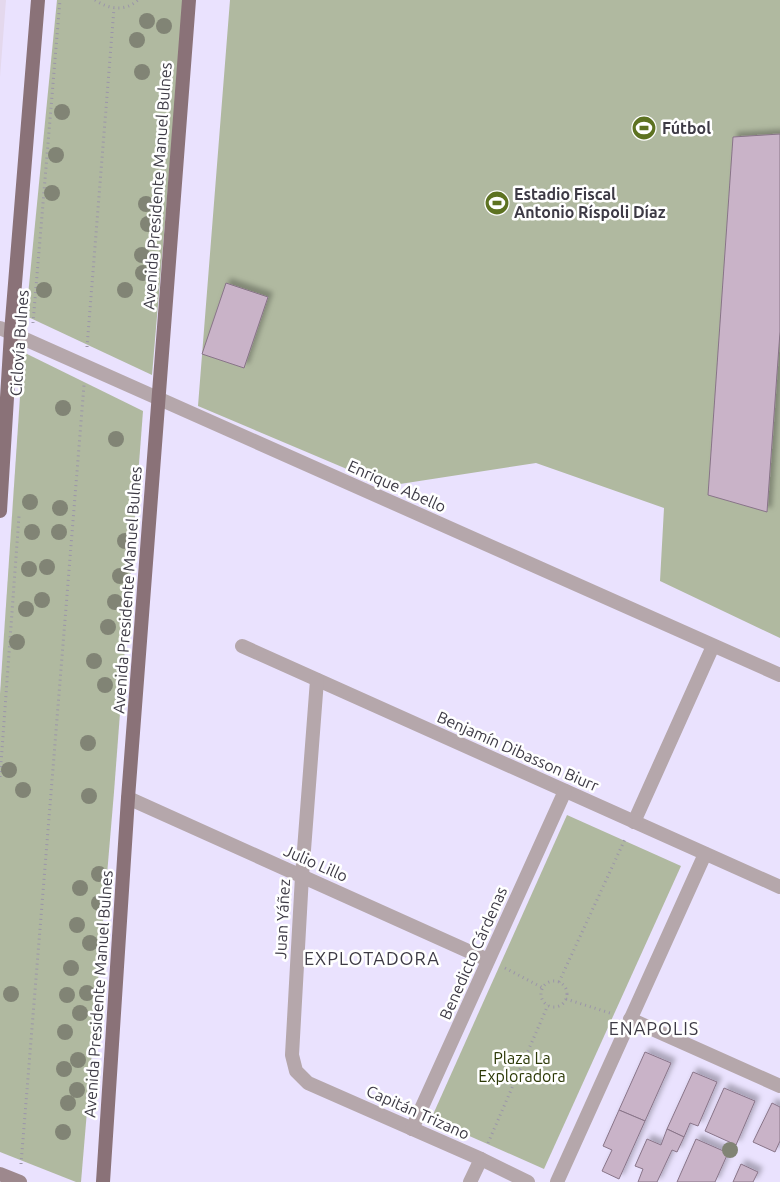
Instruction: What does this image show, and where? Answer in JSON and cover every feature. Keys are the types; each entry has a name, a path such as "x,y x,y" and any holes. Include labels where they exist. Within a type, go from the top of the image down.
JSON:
{"main road":[{"path":"0,511 5,331 38,0"},
{"name":"Avenida Presidente Manuel Bulnes","path":"102,1182 128,798 189,0"},
{"path":"0,1174 20,1177"}],"street":[{"name":"Enrique Abello","path":"5,331 780,675"},
{"name":"Benjamín Dibasson Biurr","path":"242,646 780,888"},
{"path":"634,822 713,646"},
{"name":"Juan Yáñez","path":"296,1071 292,1055 302,876 317,680"},
{"name":"Benedicto Cárdenas","path":"412,1129 565,791"},
{"name":"Julio Lillo","path":"128,798 488,960"},
{"path":"557,1182 705,854"},
{"path":"630,1019 780,1086"},
{"name":"Capitán Trizano","path":"296,1071 308,1083 481,1159 528,1182"},
{"path":"470,1182 481,1159"}],"path":[{"name":"Ciclovía Bulnes","path":"31,342 60,0"},
{"path":"95,0 104,6 114,8 125,7 138,0"},
{"path":"20,1177 114,8"},
{"path":"0,777 19,512"},
{"path":"559,982 634,822"},
{"path":"488,960 543,988"},
{"path":"550,982 559,982 567,991 566,999 560,1005 548,1005 542,999 543,988 550,982"},
{"path":"566,999 630,1019"},
{"path":"481,1159 548,1005"}],"shaded area":[{"path":"0,0 6,0 0,77"}],"green space":[{"path":"57,0 184,0 152,375 26,316"},
{"name":"Estadio Fiscal Antonio Ríspoli Díaz","path":"230,0 780,0 780,638 660,581 664,508 536,463 387,486 198,406"},
{"path":"23,352 143,411 114,792 81,1182 76,1182 0,1152 0,694"},
{"name":"Plaza La Exploradora","path":"567,815 681,866 544,1169 431,1119"}],"building":[{"path":"780,134 780,332 767,512 708,495 733,137"},
{"path":"226,283 268,297 244,368 202,354"},
{"path":"645,1052 671,1063 645,1121 619,1110"},
{"path":"693,1072 717,1082 698,1126 690,1123 684,1137 667,1129"},
{"path":"724,1088 755,1101 736,1145 705,1131"},
{"path":"772,1103 780,1107 780,1141 775,1152 753,1142"},
{"path":"619,1110 645,1121 619,1179 602,1171 612,1150 603,1146"},
{"path":"667,1129 684,1137 677,1152 672,1150 657,1182 638,1182 643,1169 635,1166 647,1139 661,1145"},
{"path":"696,1139 728,1153 715,1182 677,1182"},
{"path":"741,1164 758,1172 753,1182 733,1182"}],"place":[{"name":"Fútbol","path":"644,128"},
{"name":"Estadio Fiscal Antonio Ríspoli Díaz","path":"497,203"}],"district":[{"name":"EXPLOTADORA","path":"372,958"},
{"name":"ENAPOLIS","path":"654,1028"}]}
